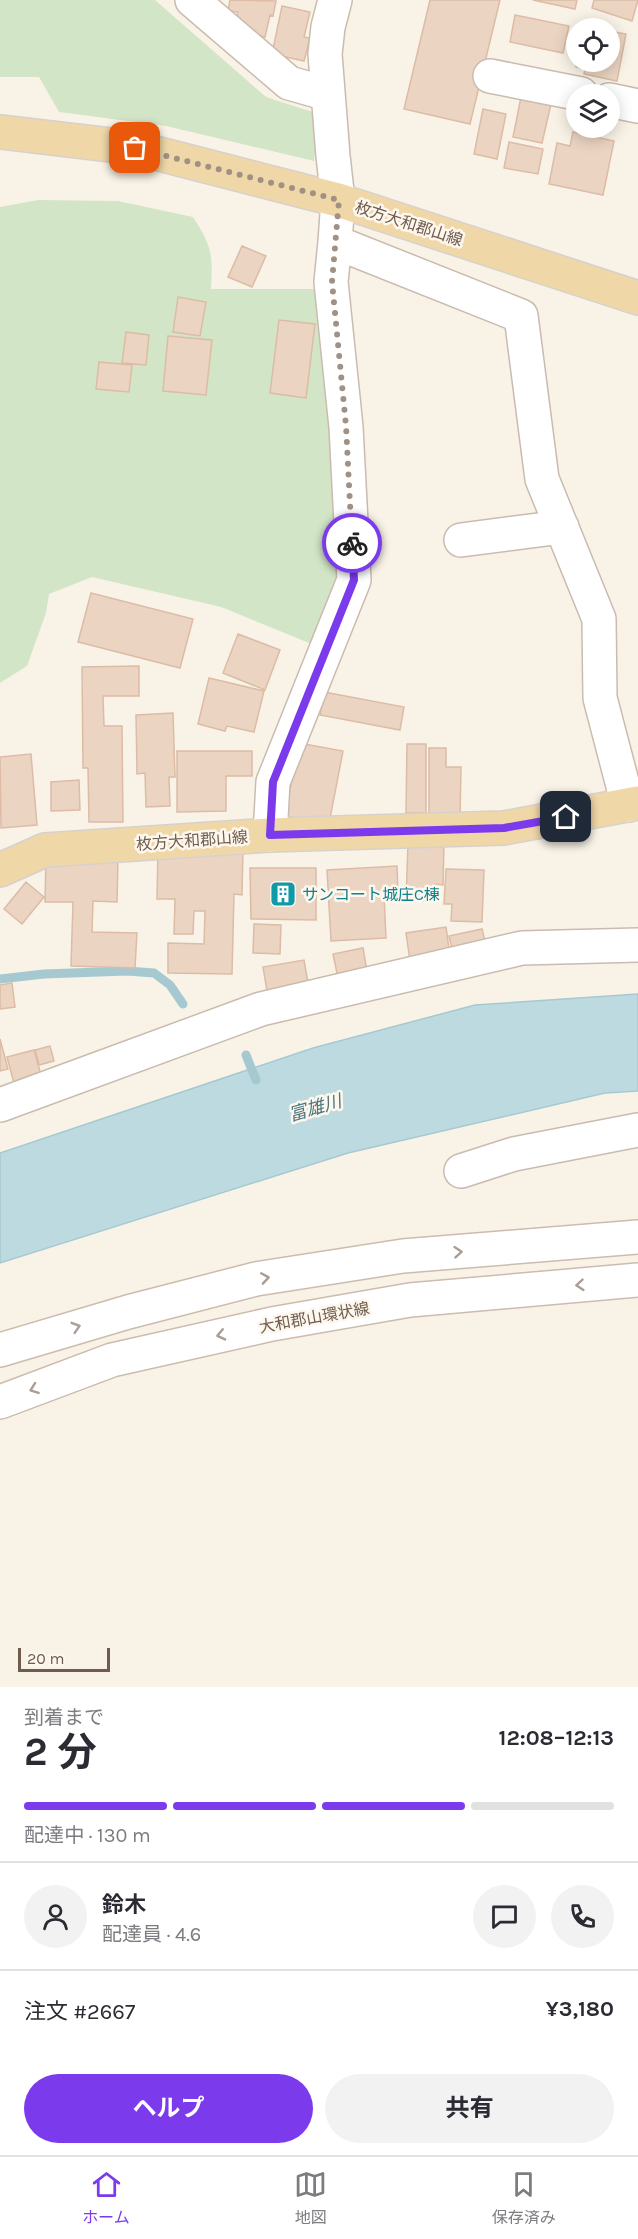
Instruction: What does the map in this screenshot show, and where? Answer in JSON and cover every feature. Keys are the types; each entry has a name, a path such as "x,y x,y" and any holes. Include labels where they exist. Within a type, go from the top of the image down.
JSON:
{"main road":[{"name":"枚方大和郡山線","path":"0,132 135,148 339,200 638,298"},
{"name":"枚方大和郡山線","path":"0,870 45,850 270,835 504,828 633,804"}],"street":[{"path":"192,0 289,83 328,94"},
{"path":"270,835 273,782 354,580 346,426 332,282 339,200 325,54 328,27 336,0"},
{"path":"490,76 566,91"},
{"path":"620,102 638,106"},
{"path":"335,242 521,315 542,478 599,619 600,698 633,804"},
{"path":"461,540 561,527"},
{"path":"0,1105 261,1009 522,948 638,945"},
{"path":"461,1171 514,1154 638,1130"},
{"path":"0,1350 128,1312 256,1279 403,1256 638,1237"},
{"name":"大和郡山環状線","path":"0,1401 112,1360 272,1324 410,1300 638,1280"}],"green space":[{"path":"0,0 155,0 266,97 319,114 314,161 166,126 59,112 39,77 0,77"},
{"path":"38,200 118,201 193,217 210,251 211,289 324,289 348,556 314,645 221,607 92,577 49,594 46,613 27,666 0,683 0,207"}],"water":[{"name":"富雄川","path":"638,994 638,1091 605,1093 348,1153 0,1263 0,1153 313,1048 475,1005"}],"building":[{"path":"230,0 276,1 265,37 247,33 235,25 238,12 228,11"},
{"path":"430,0 500,0 470,124 404,109"},
{"path":"533,0 577,0 575,9"},
{"path":"594,0 638,0 632,21 592,8"},
{"path":"282,6 310,12 304,37 310,38 304,61 272,54"},
{"path":"515,15 566,25 563,53 510,42"},
{"path":"620,33 626,34 620,65"},
{"path":"584,72 619,72 617,81 584,74"},
{"path":"521,97 551,104 542,143 513,137"},
{"path":"483,109 506,114 497,159 474,154"},
{"path":"572,138 600,138 614,141 603,195 549,184 557,143 570,146"},
{"path":"509,142 543,149 538,174 504,168"},
{"path":"242,246 266,256 252,287 228,277"},
{"path":"178,297 206,302 200,336 173,332"},
{"path":"279,320 315,324 306,398 270,393"},
{"path":"126,332 149,335 146,365 122,363"},
{"path":"168,336 212,340 206,395 163,391"},
{"path":"99,362 132,365 129,392 96,389"},
{"path":"91,593 193,619 180,668 78,642"},
{"path":"238,634 280,650 265,690 223,673"},
{"path":"139,666 139,696 103,696 104,726 122,726 123,822 89,822 88,768 83,768 82,667"},
{"path":"209,678 264,691 254,732 227,726 225,731 198,724"},
{"path":"324,692 404,707 400,730 320,715"},
{"path":"173,713 175,777 169,777 170,806 146,807 145,773 137,774 136,715"},
{"path":"299,743 343,751 329,824 285,816"},
{"path":"407,744 426,744 426,813 406,813"},
{"path":"429,748 446,748 446,767 461,767 460,817 429,817"},
{"path":"177,751 252,751 252,776 226,776 226,811 177,812"},
{"path":"31,754 37,825 1,828 0,757"},
{"path":"79,780 80,810 51,811 51,782"},
{"path":"408,843 444,844 443,885 435,884 434,901 406,900"},
{"path":"158,847 243,848 242,895 234,894 232,974 168,973 168,943 204,944 205,911 194,911 193,934 174,934 175,899 157,899"},
{"path":"46,856 118,857 117,902 93,901 92,932 137,933 135,968 71,966 73,902 45,902"},
{"path":"397,866 398,893 384,894 386,938 331,941 327,870"},
{"name":"サンコート城庄C棟","path":"250,868 316,868 316,920 251,919"},
{"path":"446,869 484,870 482,922 451,921 452,904 444,904"},
{"path":"26,882 44,897 22,924 4,909"},
{"path":"254,924 281,925 280,954 253,953"},
{"path":"446,927 450,956 410,961 406,933"},
{"path":"482,929 487,949 454,957 449,936"},
{"path":"363,948 368,977 339,983 333,954"},
{"path":"304,960 309,989 268,997 263,967"},
{"path":"12,983 15,1007 0,1009 0,985"},
{"path":"0,1039 8,1069 0,1071"},
{"path":"50,1046 54,1061 39,1065 35,1050"},
{"path":"34,1050 41,1075 14,1083 7,1057"}],"waterway":[{"path":"0,979 44,974 127,971 154,973 170,985 183,1004"},
{"path":"246,1055 256,1080"}],"way so far":[{"path":"135,148 339,200 332,282 346,426 352,543"}],"place":[{"name":"サンコート城庄C棟","path":"283,894"}],"route":[{"path":"352,543 354,580 273,782 270,835 504,828 566,817"}]}
